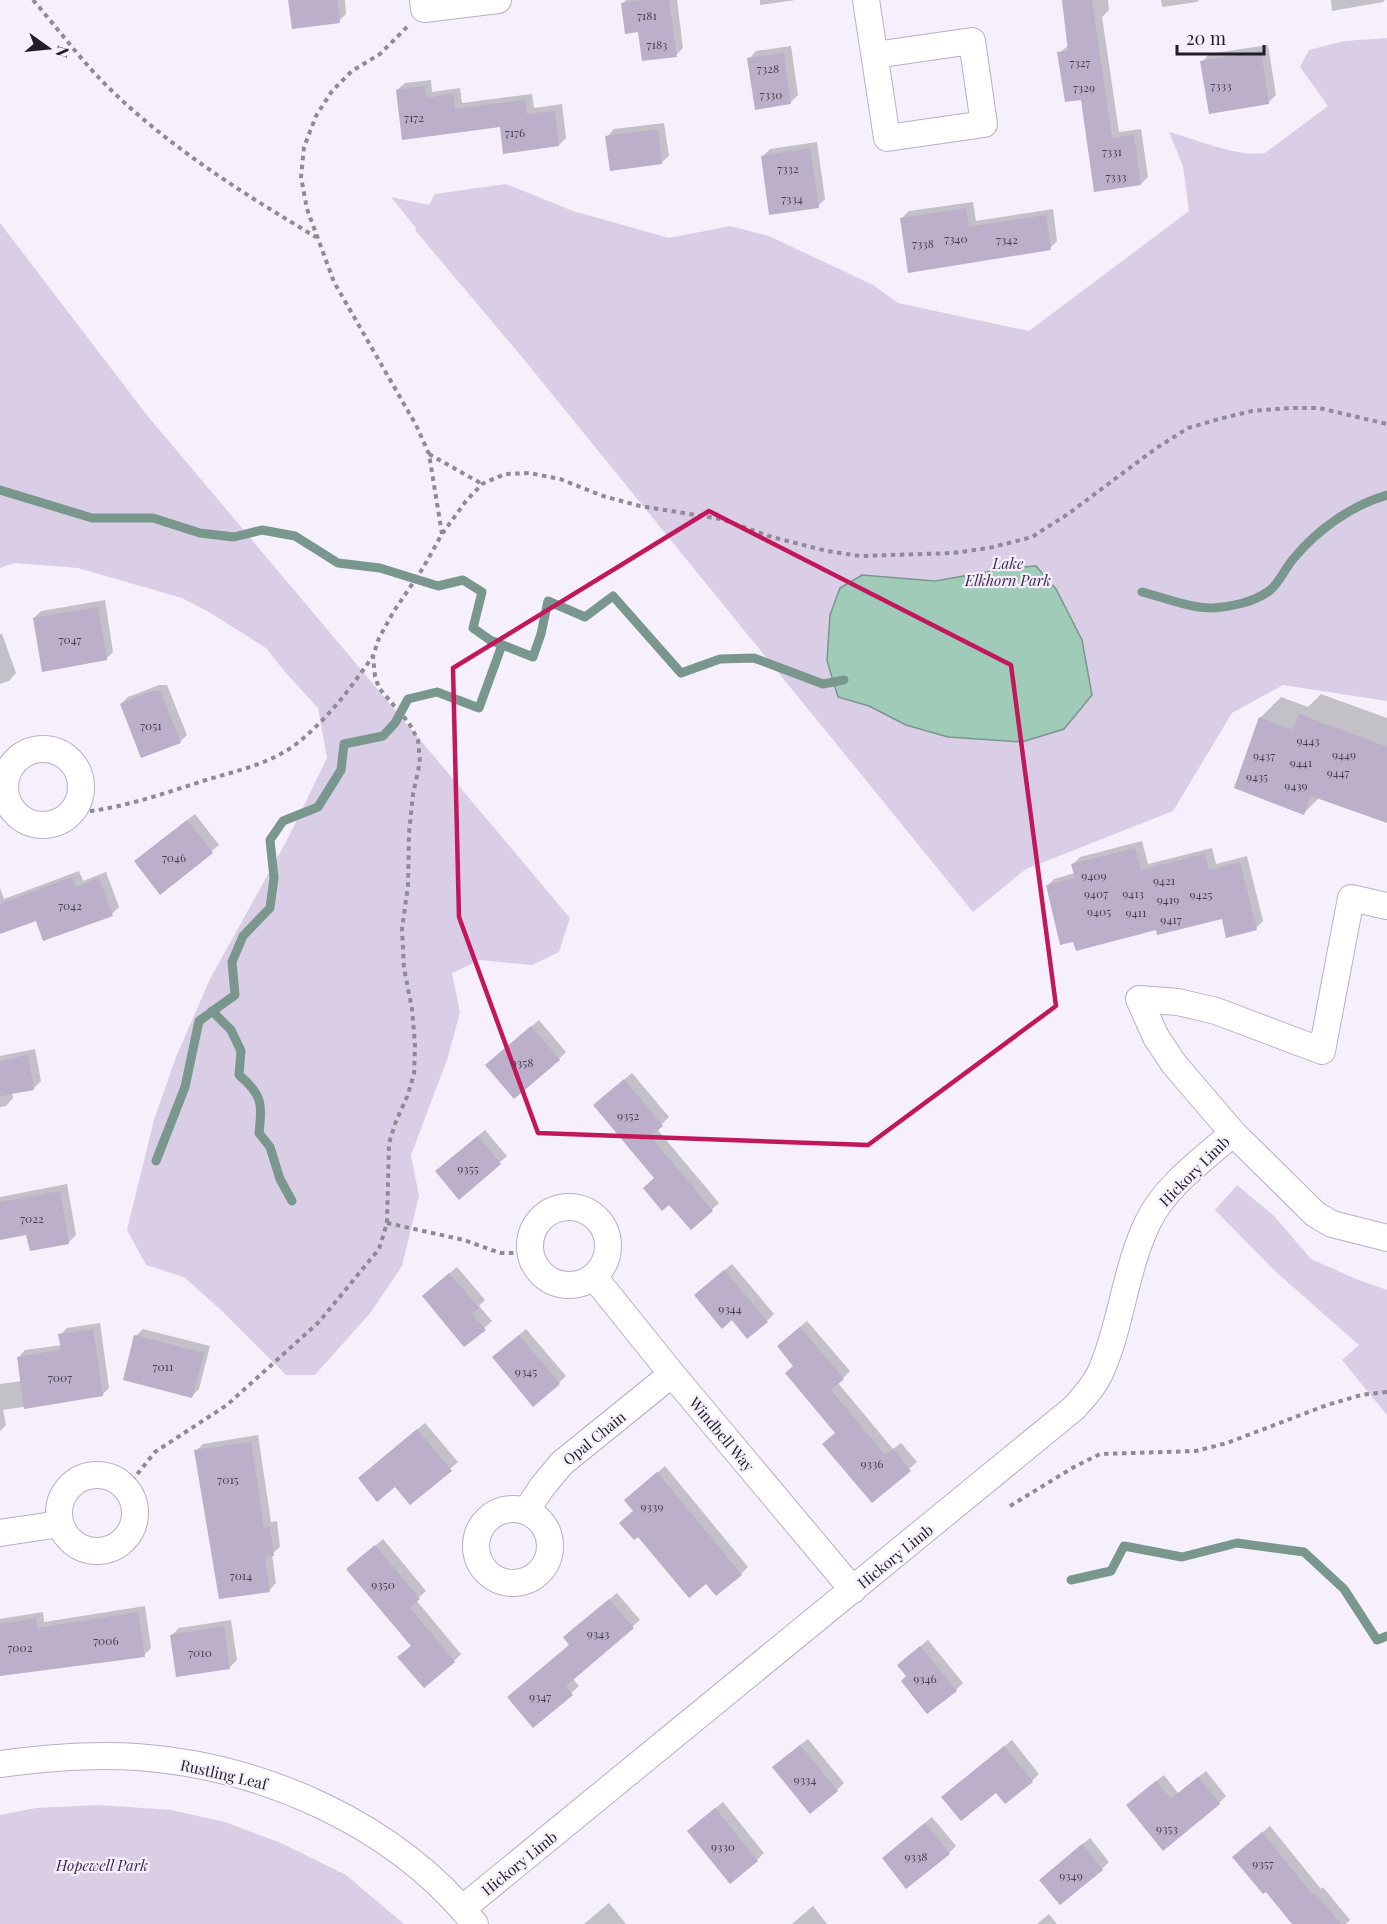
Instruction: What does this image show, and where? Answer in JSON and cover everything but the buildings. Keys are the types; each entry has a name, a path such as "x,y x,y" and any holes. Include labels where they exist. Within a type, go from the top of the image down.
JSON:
{"street":[{"path":"424,5 498,0"},
{"path":"866,0 887,138 984,124 972,41 875,55"},
{"path":"45,748 62,754 73,762 82,787 79,800 72,813 57,824 39,826 24,821 13,811 2,784 11,766 21,756 32,750 45,748"},
{"name":"Hickory Limb","path":"1387,906 1351,898 1322,1052 1216,1011 1178,1002 1139,999 1156,1037 1174,1064 1233,1133 1315,1214 1332,1224 1387,1238"},
{"name":"Hickory Limb","path":"469,1916 853,1590 1074,1408 1100,1373 1148,1221 1161,1200 1177,1183 1233,1133"},
{"path":"573,1207 587,1211 599,1221 608,1240 608,1255 602,1268 594,1277 579,1285 565,1286 549,1281 540,1273 530,1253 531,1238 536,1224 546,1214 558,1209 573,1207"},
{"name":"Windbell Way","path":"594,1277 853,1590"},
{"name":"Opal Chain","path":"526,1511 562,1463 672,1374"},
{"path":"104,1476 117,1481 126,1488 134,1502 134,1525 127,1537 115,1548 99,1552 85,1550 66,1536 60,1524 59,1509 65,1493 74,1483 86,1477 104,1476"},
{"path":"0,1533 60,1524"},
{"name":"Rustling Leaf","path":"0,1764 94,1756 138,1757 233,1773 279,1786 372,1833 416,1865 469,1916"}],"path":[{"path":"33,0 111,90 186,154 260,204 317,238"},
{"path":"424,5 380,54 352,70 333,91 316,116 304,147 301,177 307,209 334,282 416,425 429,453 442,534"},
{"path":"72,813 99,811 153,797 264,762 293,746 321,723 345,696 373,656 379,638 394,611 423,568 442,534 466,501 482,484 505,474 529,473 560,479 603,496 640,506 721,519 772,537 828,551 860,556 953,553 989,548 1032,537 1068,514 1155,448 1188,428 1219,418 1252,411 1318,408 1387,424"},
{"path":"429,453 482,484"},
{"path":"126,1488 155,1452 227,1405 319,1322 379,1249 387,1223 389,1143 414,1074 415,1045 412,1009 404,968 402,929 408,886 409,833 413,794 420,762 418,740 409,723 379,688 373,656"},
{"path":"387,1223 464,1240 500,1253 530,1253"},
{"path":"1010,1506 1100,1454 1196,1451 1227,1443 1327,1405 1361,1395 1387,1392"}],"highlighted area":[{"path":"709,511 1011,665 1056,1006 868,1145 538,1133 459,917 453,668"}],"green space":[{"name":"Lake Elkhorn Park","path":"1387,38 1387,701 1283,685 1232,713 1173,811 1026,869 973,912 526,362 415,230 416,228 391,197 429,205 435,194 506,184 573,211 669,238 730,226 769,236 873,285 898,303 1029,331 1189,211 1183,166 1169,132 1243,153 1265,153 1328,106 1300,67 1309,50 1345,41"},
{"path":"0,223 146,414 570,918 559,952 532,965 480,960 452,973 460,1012 448,1057 411,1155 419,1196 402,1266 371,1312 315,1375 286,1375 222,1311 184,1277 146,1265 127,1230 154,1120 176,1057 210,979 287,840 327,758 318,708 266,648 182,598 78,568 14,563 0,568"},
{"path":"1237,1185 1274,1216 1311,1259 1387,1290 1387,1415 1342,1360 1359,1345 1276,1272 1215,1210"},
{"name":"Hopewell Park","path":"99,1805 171,1810 225,1822 281,1843 346,1875 404,1924 0,1924 0,1815 36,1808"}],"shaded area":[{"path":"1036,566 1056,589 1082,640 1092,695 1064,729 1022,742 948,737 906,725 869,706 838,697 827,661 830,615 840,588 862,575 935,581 1010,568"}],"waterway":[{"path":"0,490 92,518 153,518 200,533 234,537 262,530 295,536 338,563 380,568 438,586 463,580 482,592 473,628 490,640 533,657 548,601 585,617 613,596 681,673 720,659 754,658 823,684 844,680"},
{"path":"1142,592 1205,608 1249,601 1273,588 1294,558 1324,528 1361,505 1387,495"},
{"path":"156,1161 185,1087 199,1021 235,995 232,962 243,936 270,908 274,878 270,840 283,821 318,807 341,770 344,744 383,736 395,723 408,699 437,692 479,708 502,645"},
{"path":"212,1011 231,1030 241,1051 239,1075 257,1094 261,1115 259,1133 270,1147 280,1179 292,1201"},
{"path":"1071,1580 1111,1571 1124,1546 1182,1557 1237,1543 1304,1552 1344,1589 1377,1640 1387,1636"}]}
